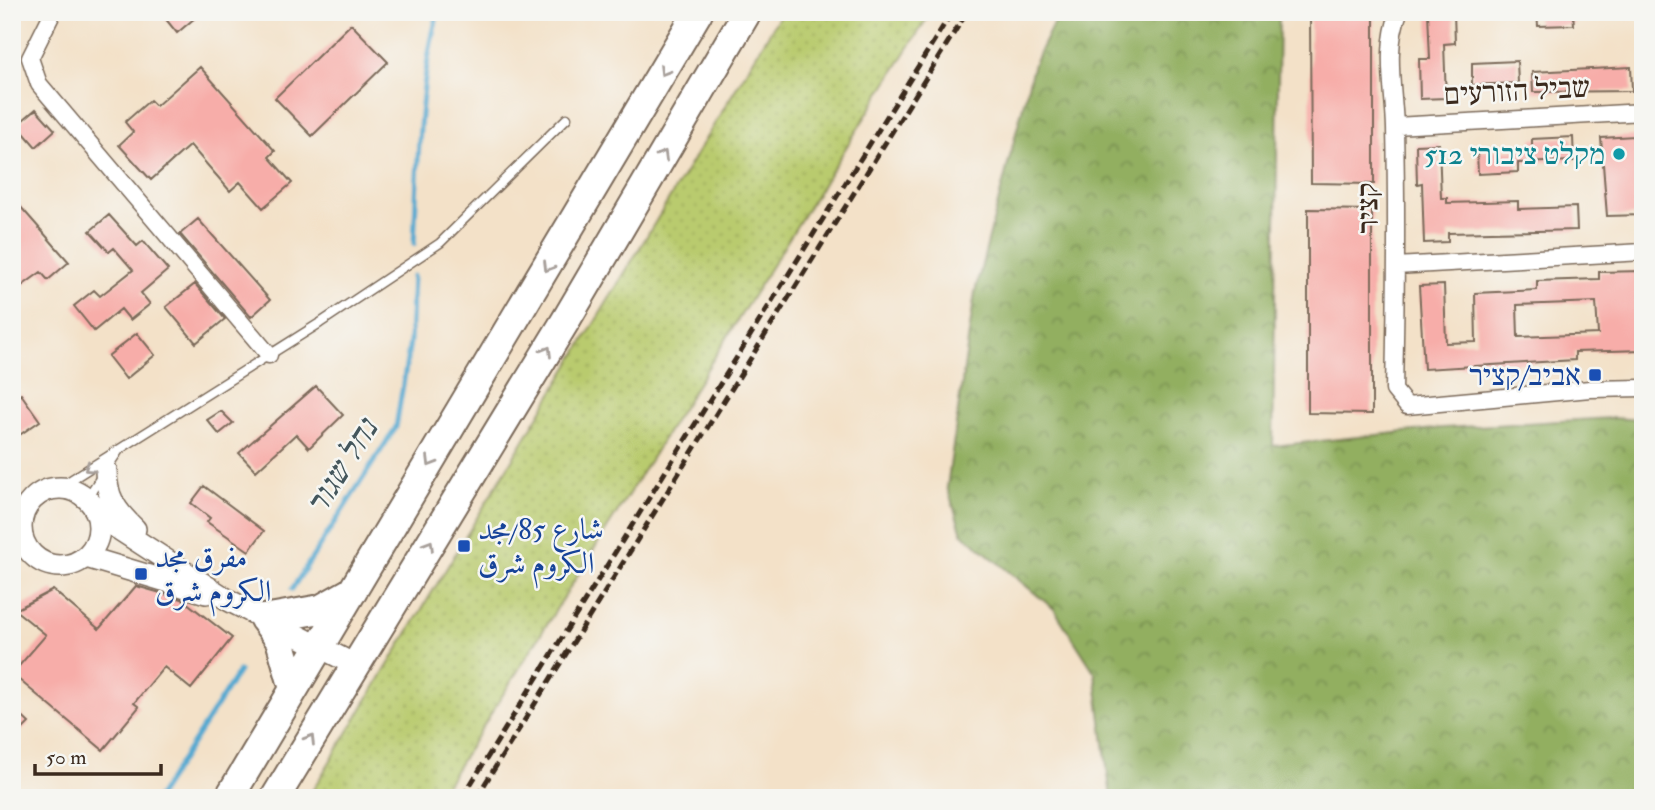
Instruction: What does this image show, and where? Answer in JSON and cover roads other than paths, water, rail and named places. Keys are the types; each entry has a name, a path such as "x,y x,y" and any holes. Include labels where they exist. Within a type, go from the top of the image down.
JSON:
{"highway":[{"path":"229,798 356,590 698,12"},
{"path":"275,798 566,320 747,12"},
{"path":"294,689 280,640 264,619 321,609 356,590"}],"street":[{"path":"53,12 30,58 38,84 269,355"},
{"name":"קציר","path":"1399,12 1392,35 1390,59 1395,126 1394,390 1401,402 1407,406 1590,389 1643,388"},
{"name":"שביל הזורעים","path":"1395,126 1643,112"},
{"path":"1396,266 1643,252"},
{"path":"106,470 106,488 116,510 173,564"},
{"path":"92,506 99,534 86,557 62,567 49,565 34,557 22,539 18,516 39,493 58,488 76,491 92,506 228,600 355,665"},
{"path":"12,562 34,557"},
{"path":"86,557 228,600"}],"lane":[{"path":"58,488 440,243 567,118"},
{"path":"92,506 106,470 121,448"}],"waterway":[{"name":"נחל שגור","path":"414,244 423,98 438,12"},
{"name":"נחל שגור","path":"292,589 396,427 410,342 413,276"},
{"name":"נחל שגור","path":"157,798 239,671"}],"railway":[{"path":"462,798 952,12"},
{"path":"476,798 967,12"}],"place":[{"name":"מקלט ציבורי 512","path":"1619,154"},
{"name":"אביב/קציר","path":"1595,375"},
{"name":"شارع 85/مجد الكروم شرق","path":"464,546"},
{"name":"مفرق مجد الكروم شرق","path":"141,574"}]}
